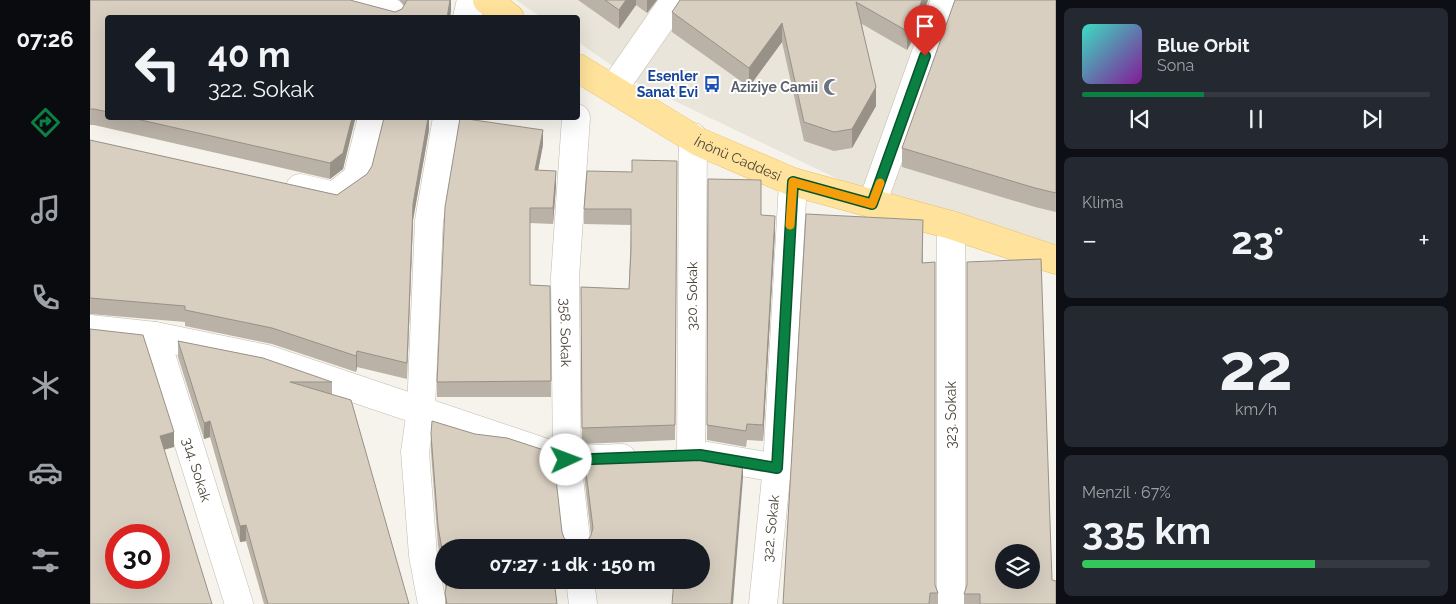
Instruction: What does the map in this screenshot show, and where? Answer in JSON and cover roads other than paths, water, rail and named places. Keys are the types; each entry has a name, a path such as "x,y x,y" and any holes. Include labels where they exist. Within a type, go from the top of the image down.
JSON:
{"main road":[{"path":"487,0 506,15"},
{"name":"İnönü Caddesi","path":"580,76 614,88 693,137 793,182 951,225 1056,260"}],"street":[{"path":"350,0 393,10"},
{"path":"468,15 471,0"},
{"path":"614,88 675,0"},
{"path":"872,204 944,0"},
{"path":"278,183 334,196 357,178 372,120"},
{"path":"432,604 423,555 415,452 421,410 429,221 447,120"},
{"name":"358. Sokak","path":"575,539 566,460 565,277 576,120"},
{"name":"320. Sokak","path":"691,456 693,137"},
{"name":"322. Sokak","path":"763,604 777,468 793,182"},
{"name":"323. Sokak","path":"951,225 952,604"},
{"path":"90,329 155,336 267,359 566,460 691,456 777,468"},
{"name":"314. Sokak","path":"155,336 239,604"},
{"path":"581,589 583,604"}],"place":[{"name":"Esenler Sanat Evi","path":"712,84"},
{"name":"Aziziye Camii","path":"832,87"}]}
